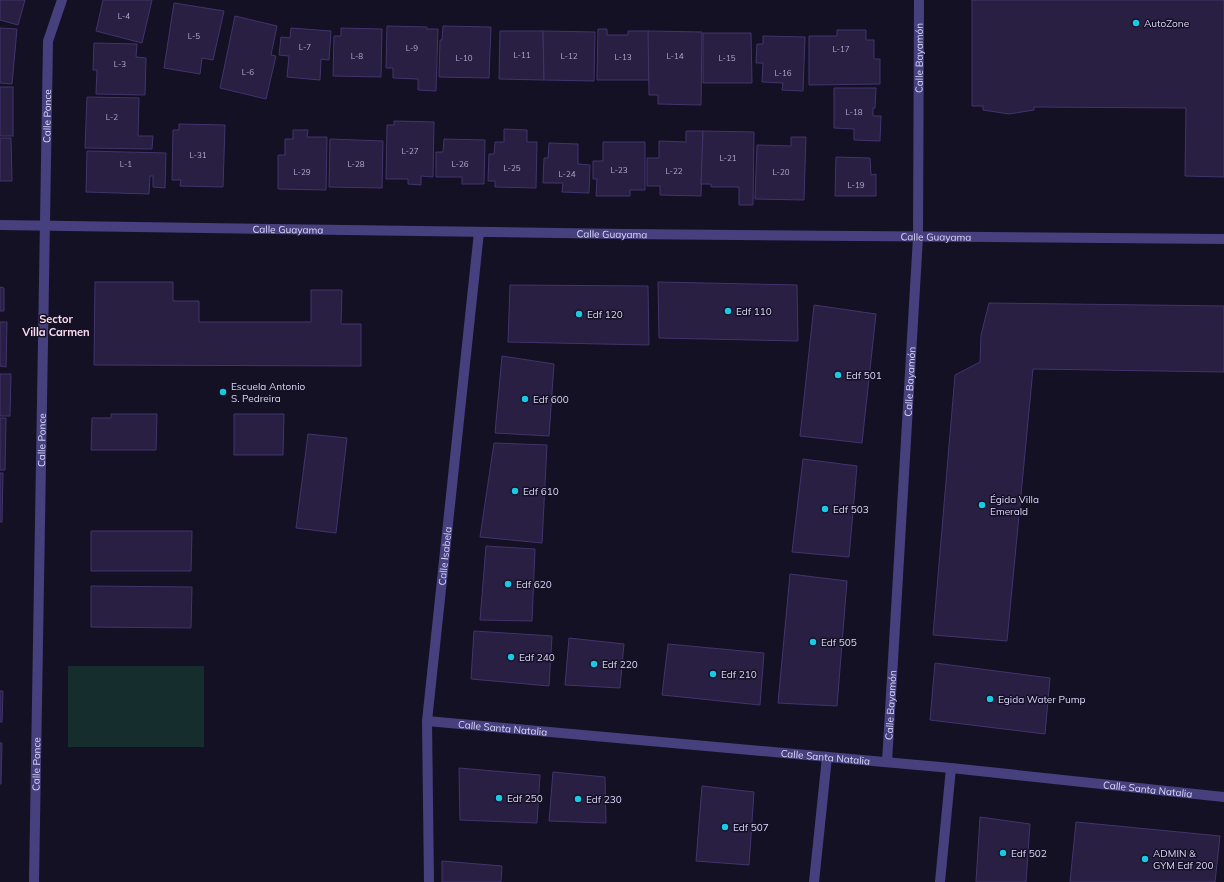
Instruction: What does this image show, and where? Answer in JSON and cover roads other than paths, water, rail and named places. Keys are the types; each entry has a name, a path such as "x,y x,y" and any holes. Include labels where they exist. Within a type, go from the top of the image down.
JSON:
{"street":[{"name":"Calle Ponce","path":"34,882 48,41 62,0"},
{"name":"Calle Bayamón","path":"887,762 918,237 919,0"},
{"name":"Calle Guayama","path":"0,225 479,232 1224,239"},
{"name":"Calle Isabela","path":"429,882 427,721 479,232"},
{"name":"Calle Santa Natalia","path":"427,721 951,768 1224,797"},
{"path":"814,882 827,757"},
{"path":"940,882 951,768"}],"place":[{"name":"AutoZone","path":"1136,23"},
{"name":"Edf 110","path":"728,311"},
{"name":"Edf 120","path":"579,314"},
{"name":"Edf 501","path":"838,375"},
{"name":"Escuela Antonio S. Pedreira","path":"223,392"},
{"name":"Edf 600","path":"525,399"},
{"name":"Edf 610","path":"515,491"},
{"name":"Égida Villa Emerald","path":"982,505"},
{"name":"Edf 503","path":"825,509"},
{"name":"Edf 620","path":"508,584"},
{"name":"Edf 505","path":"813,642"},
{"name":"Edf 240","path":"511,657"},
{"name":"Edf 220","path":"594,664"},
{"name":"Edf 210","path":"713,674"},
{"name":"Egida Water Pump","path":"990,699"},
{"name":"Edf 250","path":"499,798"},
{"name":"Edf 230","path":"578,799"},
{"name":"Edf 507","path":"725,827"},
{"name":"Edf 502","path":"1003,853"},
{"name":"ADMIN & GYM Edf 200","path":"1145,859"}],"district":[{"name":"Sector Villa Carmen","path":"56,325"}]}
